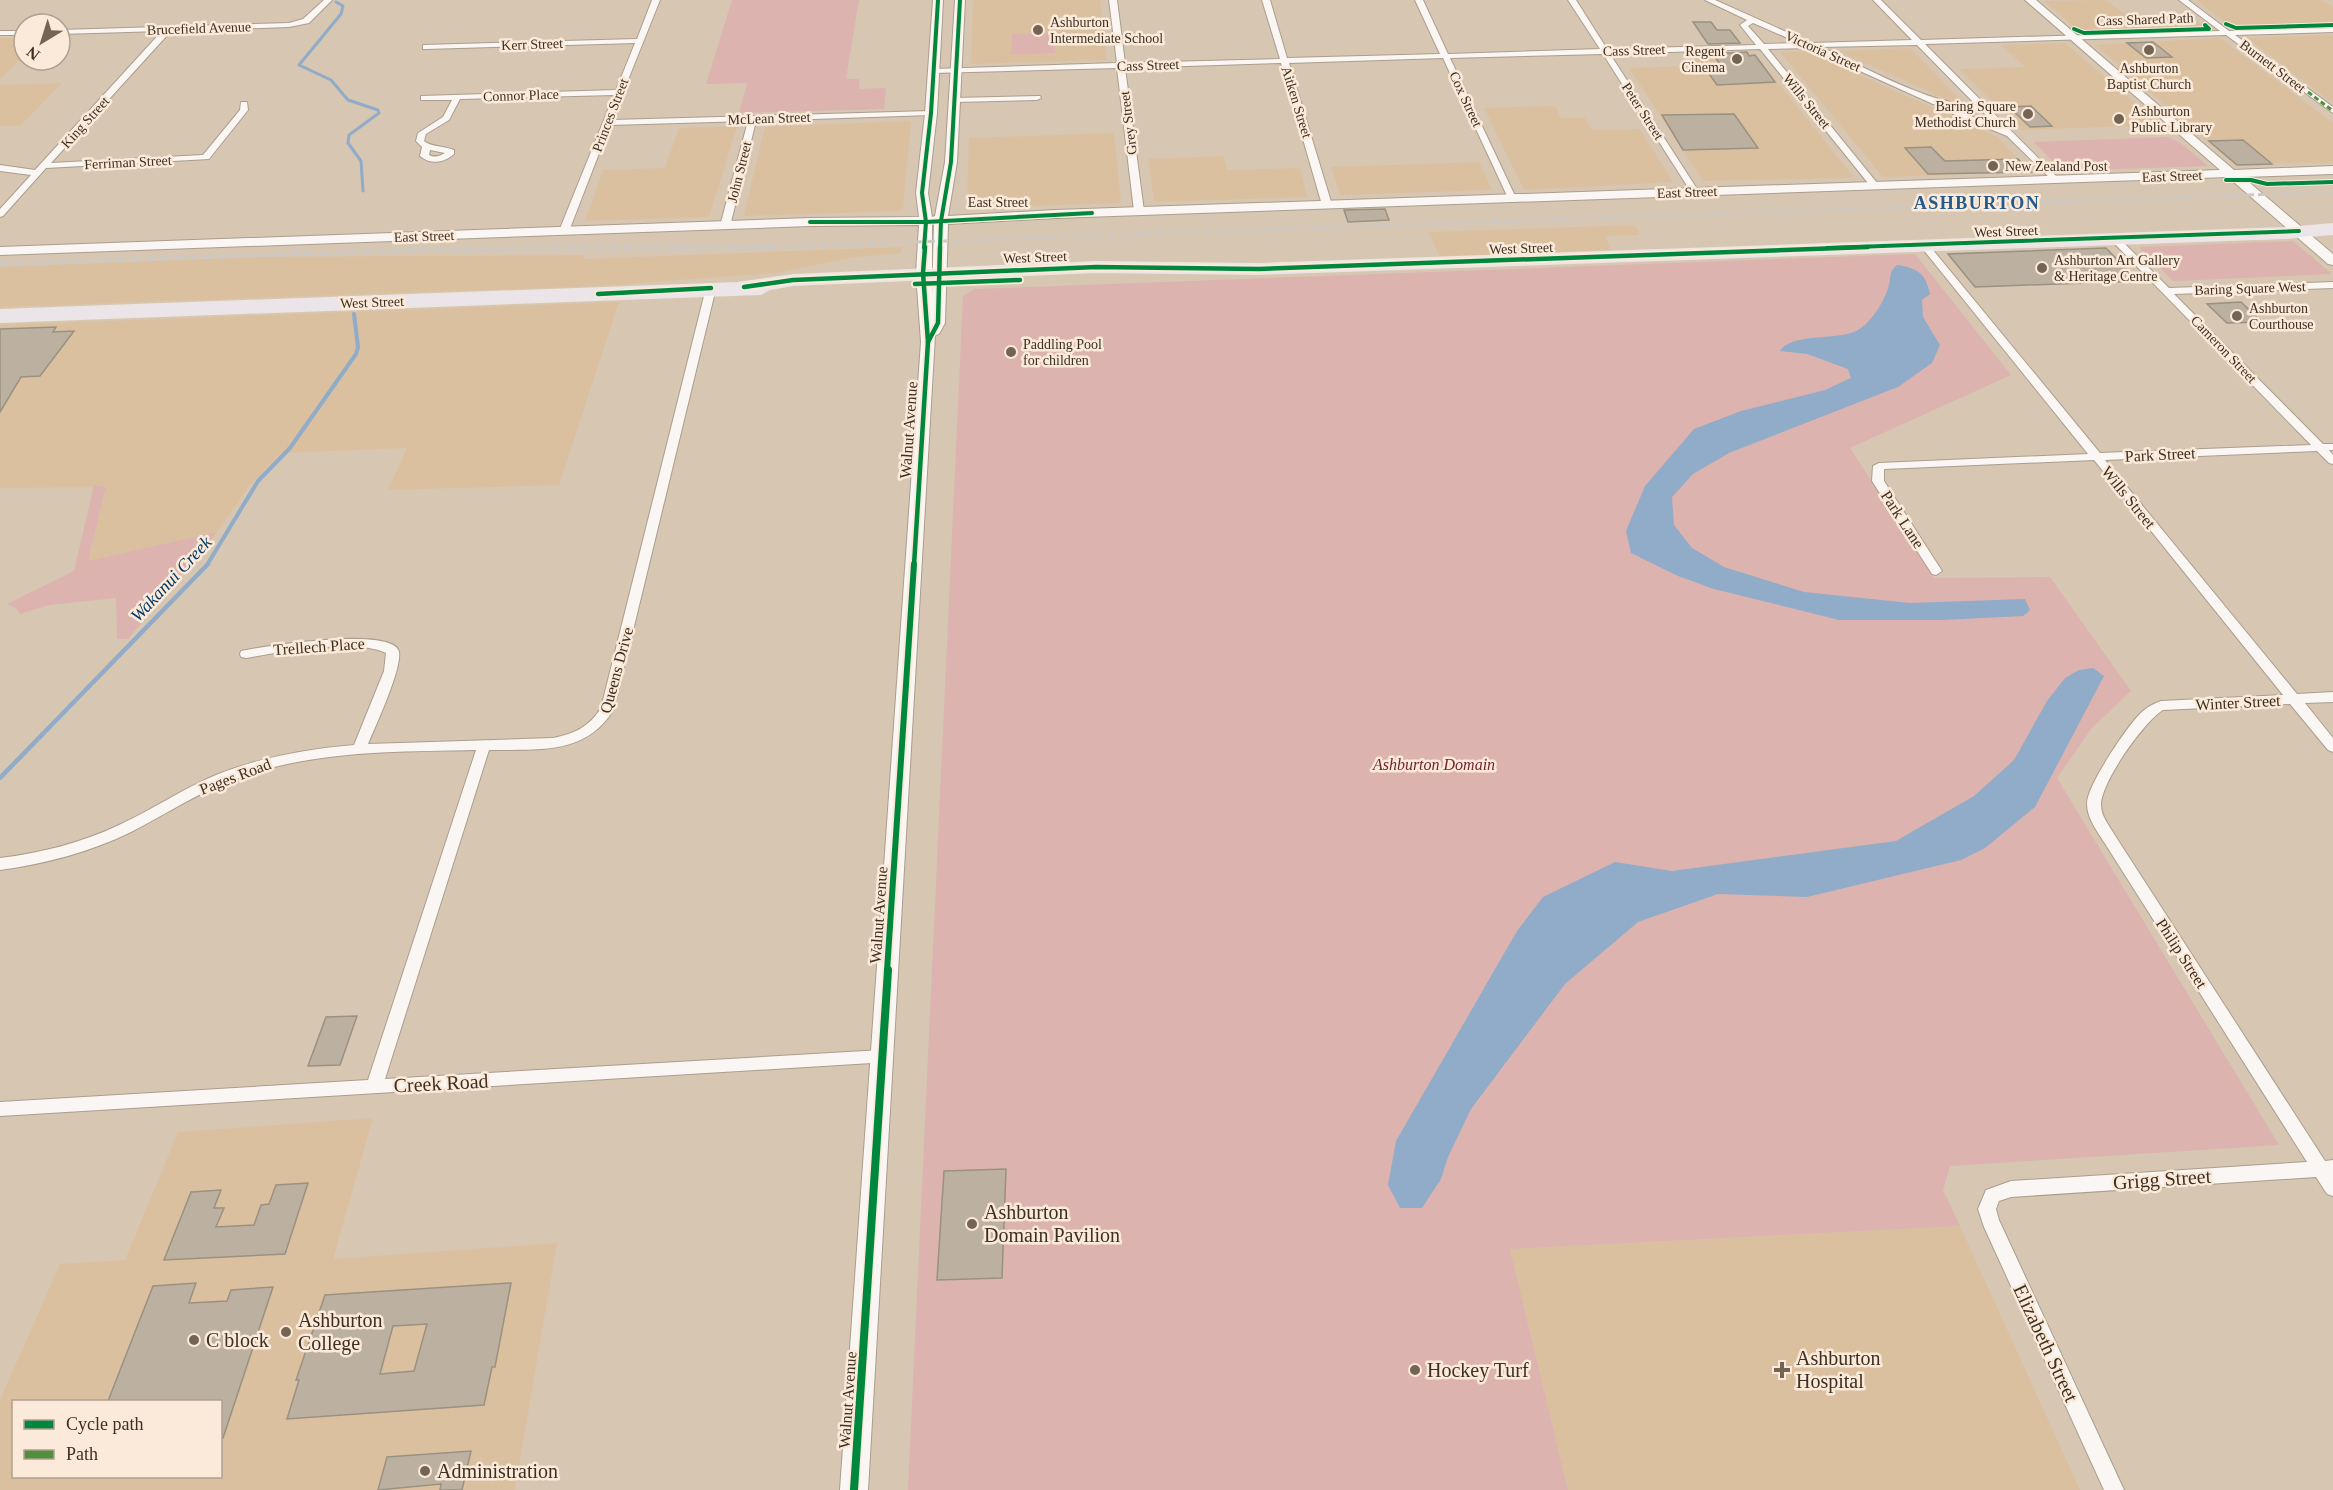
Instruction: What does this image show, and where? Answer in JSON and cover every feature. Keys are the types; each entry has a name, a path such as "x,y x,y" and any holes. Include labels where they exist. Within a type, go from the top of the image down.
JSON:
{"highway":[{"name":"West Street","path":"0,316 711,288 792,288 932,278 1115,277 1182,270 1925,246 2333,229"}],"main road":[{"name":"Walnut Avenue","path":"934,218 922,193 931,113 938,0"},
{"name":"Walnut Avenue","path":"854,1490 927,342 938,323 932,278 934,218 951,162 960,0"},
{"path":"2030,0 2333,261"},
{"path":"924,163 951,162"},
{"name":"East Street","path":"0,250 847,221 870,224 934,218 1011,219 1040,215 1139,211 2333,170"}],"street":[{"name":"Brucefield Avenue","path":"72,32 302,23 312,17 328,0"},
{"name":"Princes Street","path":"564,231 656,0"},
{"name":"Grey Street","path":"1113,0 1139,211"},
{"name":"Aitken Street","path":"1266,0 1327,205"},
{"name":"Cox Street","path":"1419,0 1512,198"},
{"name":"Peter Street","path":"1572,0 1695,192"},
{"name":"Victoria Street","path":"1709,0 1936,102 1965,112 2012,136"},
{"path":"1877,0 2055,180"},
{"name":"Burnett Street","path":"2183,0 2333,111"},
{"name":"Wills Street","path":"1752,20 1744,25 1875,186"},
{"name":"King Street","path":"0,214 170,28"},
{"name":"Cass Street","path":"934,71 2333,30"},
{"name":"Kerr Street","path":"426,47 639,41"},
{"name":"Connor Place","path":"424,98 619,92"},
{"path":"426,147 420,141 423,133 446,118 457,97"},
{"path":"955,100 1037,98"},
{"name":"Ferriman Street","path":"0,168 42,170 198,159 210,155 244,110 244,104"},
{"path":"1965,112 1983,107"},
{"name":"McLean Street","path":"607,123 931,113"},
{"name":"John Street","path":"725,226 753,118"},
{"name":"Cameron Street","path":"2114,238 2333,461"},
{"name":"Wills Street","path":"1925,246 2333,747"},
{"name":"Baring Square West","path":"2168,291 2333,285"},
{"name":"Queens Drive","path":"484,745 573,739 585,735 603,719 711,288"},
{"name":"Park Street","path":"1879,466 2333,447"},
{"name":"Park Lane","path":"1879,466 1878,481 1936,571"},
{"name":"Trellech Place","path":"246,654 280,647 372,643 387,646 393,651 390,671 359,750"},
{"name":"Winter Street","path":"2146,714 2161,706 2333,697"},
{"name":"Philip Street","path":"2146,714 2097,791 2092,803 2095,814 2327,1169 2333,1188"},
{"path":"374,1087 484,745"},
{"name":"Pages Road","path":"0,864 46,857 99,840 212,782 247,769 302,755 359,750 484,745"},
{"name":"Creek Road","path":"0,1109 882,1057"},
{"name":"Grigg Street","path":"1992,1196 2011,1189 2327,1169"},
{"name":"Elizabeth Street","path":"1992,1196 1987,1209 1990,1221 2114,1490"}],"shaded area":[{"name":"Ashburton Intermediate School","path":"973,0 1100,0 1107,60 971,64"},
{"path":"2106,0 2131,19 2193,18 2206,28 2079,31 2044,1"},
{"path":"2196,0 2322,0 2333,7 2333,23 2231,26"},
{"path":"2333,35 2333,103 2247,38"},
{"path":"0,38 12,38 12,68 0,79"},
{"path":"2220,38 2333,123 2333,163 2234,164 2095,45"},
{"path":"2065,43 2161,125 2021,130 1959,69 2025,67 2001,45"},
{"path":"1910,48 1962,101 1952,102 1838,51"},
{"path":"1806,51 1998,137 2030,172 1883,177 1780,52"},
{"path":"1754,53 1853,176 1850,178 1703,181 1629,68 1695,66 1688,54"},
{"path":"62,83 20,126 0,126 0,85"},
{"path":"1555,106 1561,118 1585,118 1592,130 1640,129 1673,182 1524,190 1484,108"},
{"path":"911,122 903,208 899,211 744,216 765,127"},
{"path":"737,126 709,217 585,221 603,170 665,168 679,128"},
{"path":"1114,133 1121,203 974,208 967,206 969,138"},
{"path":"1223,156 1227,170 1300,168 1307,197 1154,202 1148,159"},
{"path":"1479,162 1492,190 1340,195 1331,167"},
{"path":"1635,225 1640,235 1605,236 1612,250 1439,256 1429,232"},
{"path":"901,247 902,252 896,254 856,257 775,273 598,286 0,307 0,267 258,257 584,255 584,259"},
{"path":"619,302 559,485 388,490 407,448 280,453 250,485 217,532 88,562 106,487 0,488 0,325"},
{"name":"Ashburton College","path":"373,1118 333,1259 557,1243 515,1490 0,1490 0,1400 60,1264 125,1260 178,1132"},
{"name":"Ashburton Hospital","path":"1960,1226 2080,1490 1568,1490 1510,1249"}],"green space":[{"path":"732,0 859,0 846,79 859,79 859,89 886,88 884,109 739,113 747,83 706,84"},
{"path":"1054,33 1055,53 1011,55 1012,34"},
{"path":"2167,137 2179,142 2208,166 2062,171 2034,142"},
{"path":"2293,241 2332,274 2173,281 2139,247"},
{"name":"Ashburton Domain","path":"1915,254 2011,375 1850,448 1934,578 2050,577 2131,691 2091,729 2057,778 2279,1145 1950,1166 1943,1190 1960,1226 1510,1249 1568,1490 908,1490 963,296 975,289"},
{"path":"94,485 106,487 88,561 217,532 128,639 117,639 116,598 49,605 20,614 16,608 7,604 74,571"}],"water":[{"path":"1897,265 1916,270 1926,281 1930,294 1922,300 1923,317 1940,345 1932,363 1898,387 1729,453 1693,474 1672,497 1674,525 1692,548 1724,567 1804,592 1910,603 2025,599 2030,610 2023,616 1942,620 1839,620 1714,589 1678,576 1631,553 1626,531 1645,486 1694,429 1741,411 1825,390 1851,378 1848,369 1807,354 1780,351 1795,341 1840,335 1858,330 1873,316 1881,304 1889,285 1891,272"},
{"path":"2093,668 2104,676 2035,807 1985,848 1961,860 1807,897 1718,894 1638,922 1565,984 1471,1109 1448,1157 1441,1179 1422,1208 1400,1208 1388,1185 1396,1141 1517,931 1543,897 1615,862 1672,871 1896,841 1974,796 2014,760 2047,701 2065,678 2079,670"}],"building":[{"path":"1693,22 1711,22 1717,30 1730,30 1740,43 1708,44"},
{"name":"Ashburton Baptist Church","path":"2153,42 2172,57 2146,58 2127,43"},
{"path":"1747,52 1749,56 1755,55 1775,82 1717,85 1707,71 1724,70 1713,54"},
{"name":"Baring Square Methodist Church","path":"2031,106 2052,126 2030,127 2009,107"},
{"path":"1734,114 1758,148 1683,150 1662,115"},
{"path":"2243,140 2272,164 2237,165 2209,141"},
{"path":"1931,147 1945,161 2018,159 2031,172 1928,174 1905,148"},
{"path":"1385,209 1389,220 1348,222 1344,210"},
{"name":"Ashburton Art Gallery & Heritage Centre","path":"2106,248 2138,281 1975,287 1948,254"},
{"name":"Ashburton Courthouse","path":"2241,302 2262,322 2227,323 2207,304"},
{"path":"56,327 53,332 74,331 40,376 21,377 0,412 0,329"},
{"path":"357,1016 340,1065 308,1066 326,1017"},
{"name":"Ashburton Domain Pavilion","path":"1006,1169 1002,1278 937,1280 944,1171"},
{"path":"308,1183 285,1254 164,1260 191,1192 221,1190 214,1208 224,1208 216,1227 254,1225 261,1205 269,1204 276,1185"},
{"name":"C block","path":"196,1283 189,1303 227,1301 231,1290 273,1287 223,1438 222,1400 108,1400 153,1286"},
{"path":"511,1283 495,1367 492,1367 484,1405 287,1419 299,1380 296,1380 325,1295","holes":["427,1324 414,1371 380,1374 393,1326"]},
{"name":"Administration","path":"471,1451 462,1490 440,1490 441,1484 378,1490 387,1457"}],"waterway":[{"name":"Wakanui Creek","path":"336,2 343,6 341,14 299,65 331,80 348,100 378,110 379,113 349,135 348,143 361,161 363,191"},
{"name":"Wakanui Creek","path":"207,565 258,481 290,448 356,354 358,347 354,314"},
{"name":"Wakanui Creek","path":"0,778 208,564"}],"railway":[{"path":"773,247 2333,192"},
{"path":"0,264 449,249 773,247"},
{"path":"675,248 773,247"},
{"path":"773,247 782,247"}],"marked path":[{"path":"2308,92 2333,111"}],"cycle path":[{"path":"854,1490 928,342 923,273 926,222 922,193 931,113 938,0"},
{"path":"928,342 938,323 941,221 951,162 960,0"},
{"path":"2226,24 2236,28 2333,25"},
{"name":"Cass Shared Path","path":"2074,29 2084,33 2209,29 2205,25"},
{"path":"2226,180 2251,180 2267,184 2333,182"},
{"path":"810,222 926,222 1092,213"},
{"path":"744,287 793,280 1096,267 1259,269 2299,231"},
{"path":"915,284 1020,280"},
{"path":"598,294 711,288"}],"place":[{"name":"Ashburton Intermediate School","path":"1038,30"},
{"name":"Ashburton Baptist Church","path":"2149,50"},
{"name":"Regent Cinema","path":"1737,59"},
{"name":"Baring Square Methodist Church","path":"2028,114"},
{"name":"Ashburton Public Library","path":"2119,119"},
{"name":"New Zealand Post","path":"1993,166"},
{"name":"Ashburton Art Gallery & Heritage Centre","path":"2042,268"},
{"name":"Ashburton Courthouse","path":"2237,316"},
{"name":"Paddling Pool for children","path":"1011,352"},
{"name":"Ashburton Domain Pavilion","path":"972,1224"},
{"name":"Ashburton College","path":"286,1332"},
{"name":"C block","path":"194,1340"},
{"name":"Hockey Turf","path":"1415,1370"},
{"name":"Ashburton Hospital","path":"1782,1370"},
{"name":"Administration","path":"425,1471"}],"district":[{"name":"ASHBURTON","path":"1977,203"}]}
